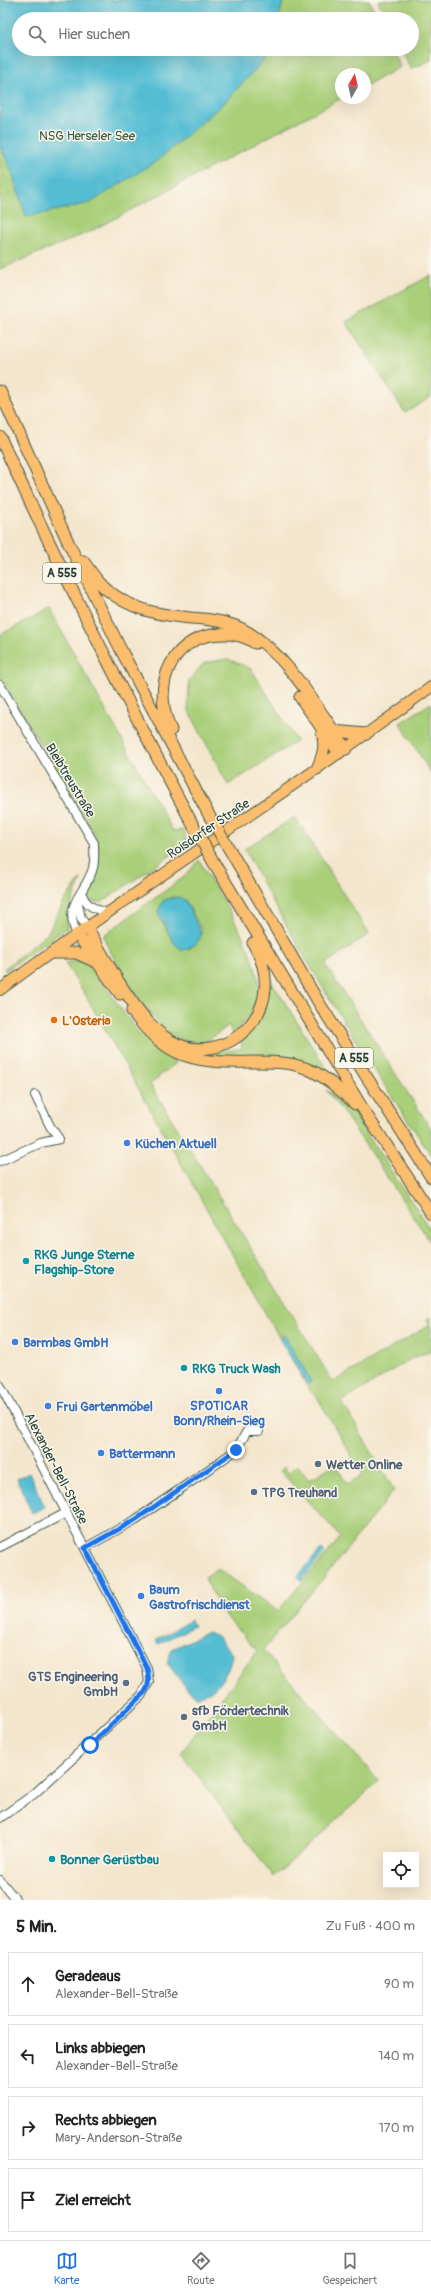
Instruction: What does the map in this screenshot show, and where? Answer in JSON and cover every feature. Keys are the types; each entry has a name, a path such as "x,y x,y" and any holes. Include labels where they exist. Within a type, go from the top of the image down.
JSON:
{"highway":[{"name":"A 555","path":"0,391 69,544 122,652 210,817 319,1003 431,1177"},
{"name":"A 555","path":"0,437 50,547 129,706 214,863 366,1114 431,1213"},
{"path":"69,544 105,589 128,605 158,615 216,620 242,629 264,642 282,660 333,731 342,751"},
{"path":"185,768 178,744 164,712 161,696 164,679 171,663 183,647 213,634 232,634 251,640 272,656 321,729 342,751"},
{"path":"317,769 324,752 325,742 321,729"},
{"path":"333,731 366,734"},
{"path":"82,931 155,1029 173,1042 184,1046 196,1048 216,1047 239,1037 251,1025 262,1005 266,981 261,958 240,920 230,891"},
{"path":"82,931 97,962 146,1031 168,1048 197,1060 280,1063 311,1070 329,1080 366,1114"},
{"path":"52,953 76,953 97,962"}],"main road":[{"name":"Roisdorfer Straße","path":"0,990 106,913 317,769 431,687"}],"street":[{"name":"Bleibtreustraße","path":"0,685 92,839 95,855 92,869 72,909 72,919 82,931"},
{"path":"79,895 90,907 106,913"},
{"path":"0,1161 41,1143 59,1139 50,1126 35,1095"},
{"name":"Alexander-Bell-Straße","path":"0,1385 147,1668 149,1676 147,1688 90,1745 34,1794 0,1818"},
{"path":"85,1548 135,1520 236,1450 246,1431 259,1431"},
{"path":"0,1547 66,1512"},
{"path":"0,1880 16,1900"}],"green space":[{"name":"NSG Herseler See","path":"0,0 369,0 375,12 12,12 12,56 395,56 400,67 371,83 371,68 335,68 335,102 91,231 0,269"},
{"path":"378,0 431,0 431,60 411,69 404,56 419,56 419,12 384,12"},
{"path":"431,275 431,397 405,413 346,322"},
{"path":"49,609 173,831 184,830 187,844 102,902 92,902 87,895 98,859 97,843 94,833 0,677 0,635"},
{"path":"228,659 251,669 297,741 228,785 188,709 189,680 204,663"},
{"path":"431,703 431,773 400,723"},
{"path":"295,817 369,934 325,964 431,1129 431,1155 381,1081 333,1005 287,927 244,849"},
{"path":"199,860 240,930 257,972 259,989 255,1007 233,1035 229,1025 205,1043 178,1038 168,1032 157,1021 136,994 104,938 104,935 184,877","holes":["174,897 185,900 201,929 191,948 182,950 174,943 158,915 158,911 164,900"]},
{"path":"81,879 67,915 67,928 5,971 4,969 47,934 65,900"},
{"path":"82,960 100,979 139,1034 177,1062 150,1084 333,1382 430,1325 427,1319 431,1316 431,1351 412,1358 342,1402 394,1490 331,1569 263,1650 379,1781 274,1877 181,1753 257,1651 223,1613 204,1577 218,1569 278,1611 341,1537 280,1471 284,1467 288,1473 297,1465 309,1480 335,1464 347,1484 363,1475 317,1397 309,1390 85,994 65,963"},
{"path":"269,977 332,1078 303,1062 264,1056 230,1058 191,1053 242,1049 241,1040"},
{"path":"326,1090 337,1097 351,1110 431,1231 431,1243 346,1116"}],"water":[{"path":"0,0 284,0 280,12 12,12 12,56 265,56 264,60 225,102 158,160 90,203 26,217 12,173 0,145"},
{"path":"178,897 185,900 201,933 199,940 195,944 182,950 174,943 158,911 164,900"},
{"path":"284,1335 311,1381 307,1384 279,1338"},
{"path":"29,1473 45,1507 32,1513 17,1479"},
{"path":"321,1549 325,1552 301,1581 297,1577"},
{"path":"191,1620 194,1626 158,1644 156,1640"},
{"path":"208,1632 217,1636 232,1654 231,1661 229,1668 221,1681 215,1687 203,1695 196,1696 187,1689 167,1663 172,1649"}],"place":[{"name":"L'Osteria","path":"54,1020"},
{"name":"Küchen Aktuell","path":"127,1143"},
{"name":"RKG Junge Sterne Flagship-Store","path":"26,1261"},
{"name":"Barmbas GmbH","path":"15,1342"},
{"name":"RKG Truck Wash","path":"184,1368"},
{"name":"SPOTICAR Bonn/Rhein-Sieg","path":"219,1391"},
{"name":"Frui Gartenmöbel","path":"48,1406"},
{"name":"Battermann","path":"101,1453"},
{"name":"Wetter Online","path":"318,1464"},
{"name":"TPG Treuhand","path":"254,1492"},
{"name":"Baum Gastrofrischdienst","path":"141,1596"},
{"name":"GTS Engineering GmbH","path":"126,1683"},
{"name":"sfb Fördertechnik GmbH","path":"184,1717"},
{"name":"Bonner Gerüstbau","path":"52,1859"}],"route":[{"path":"90,1745 145,1692 149,1682 149,1676 147,1668 85,1548 135,1520 236,1450"}]}
